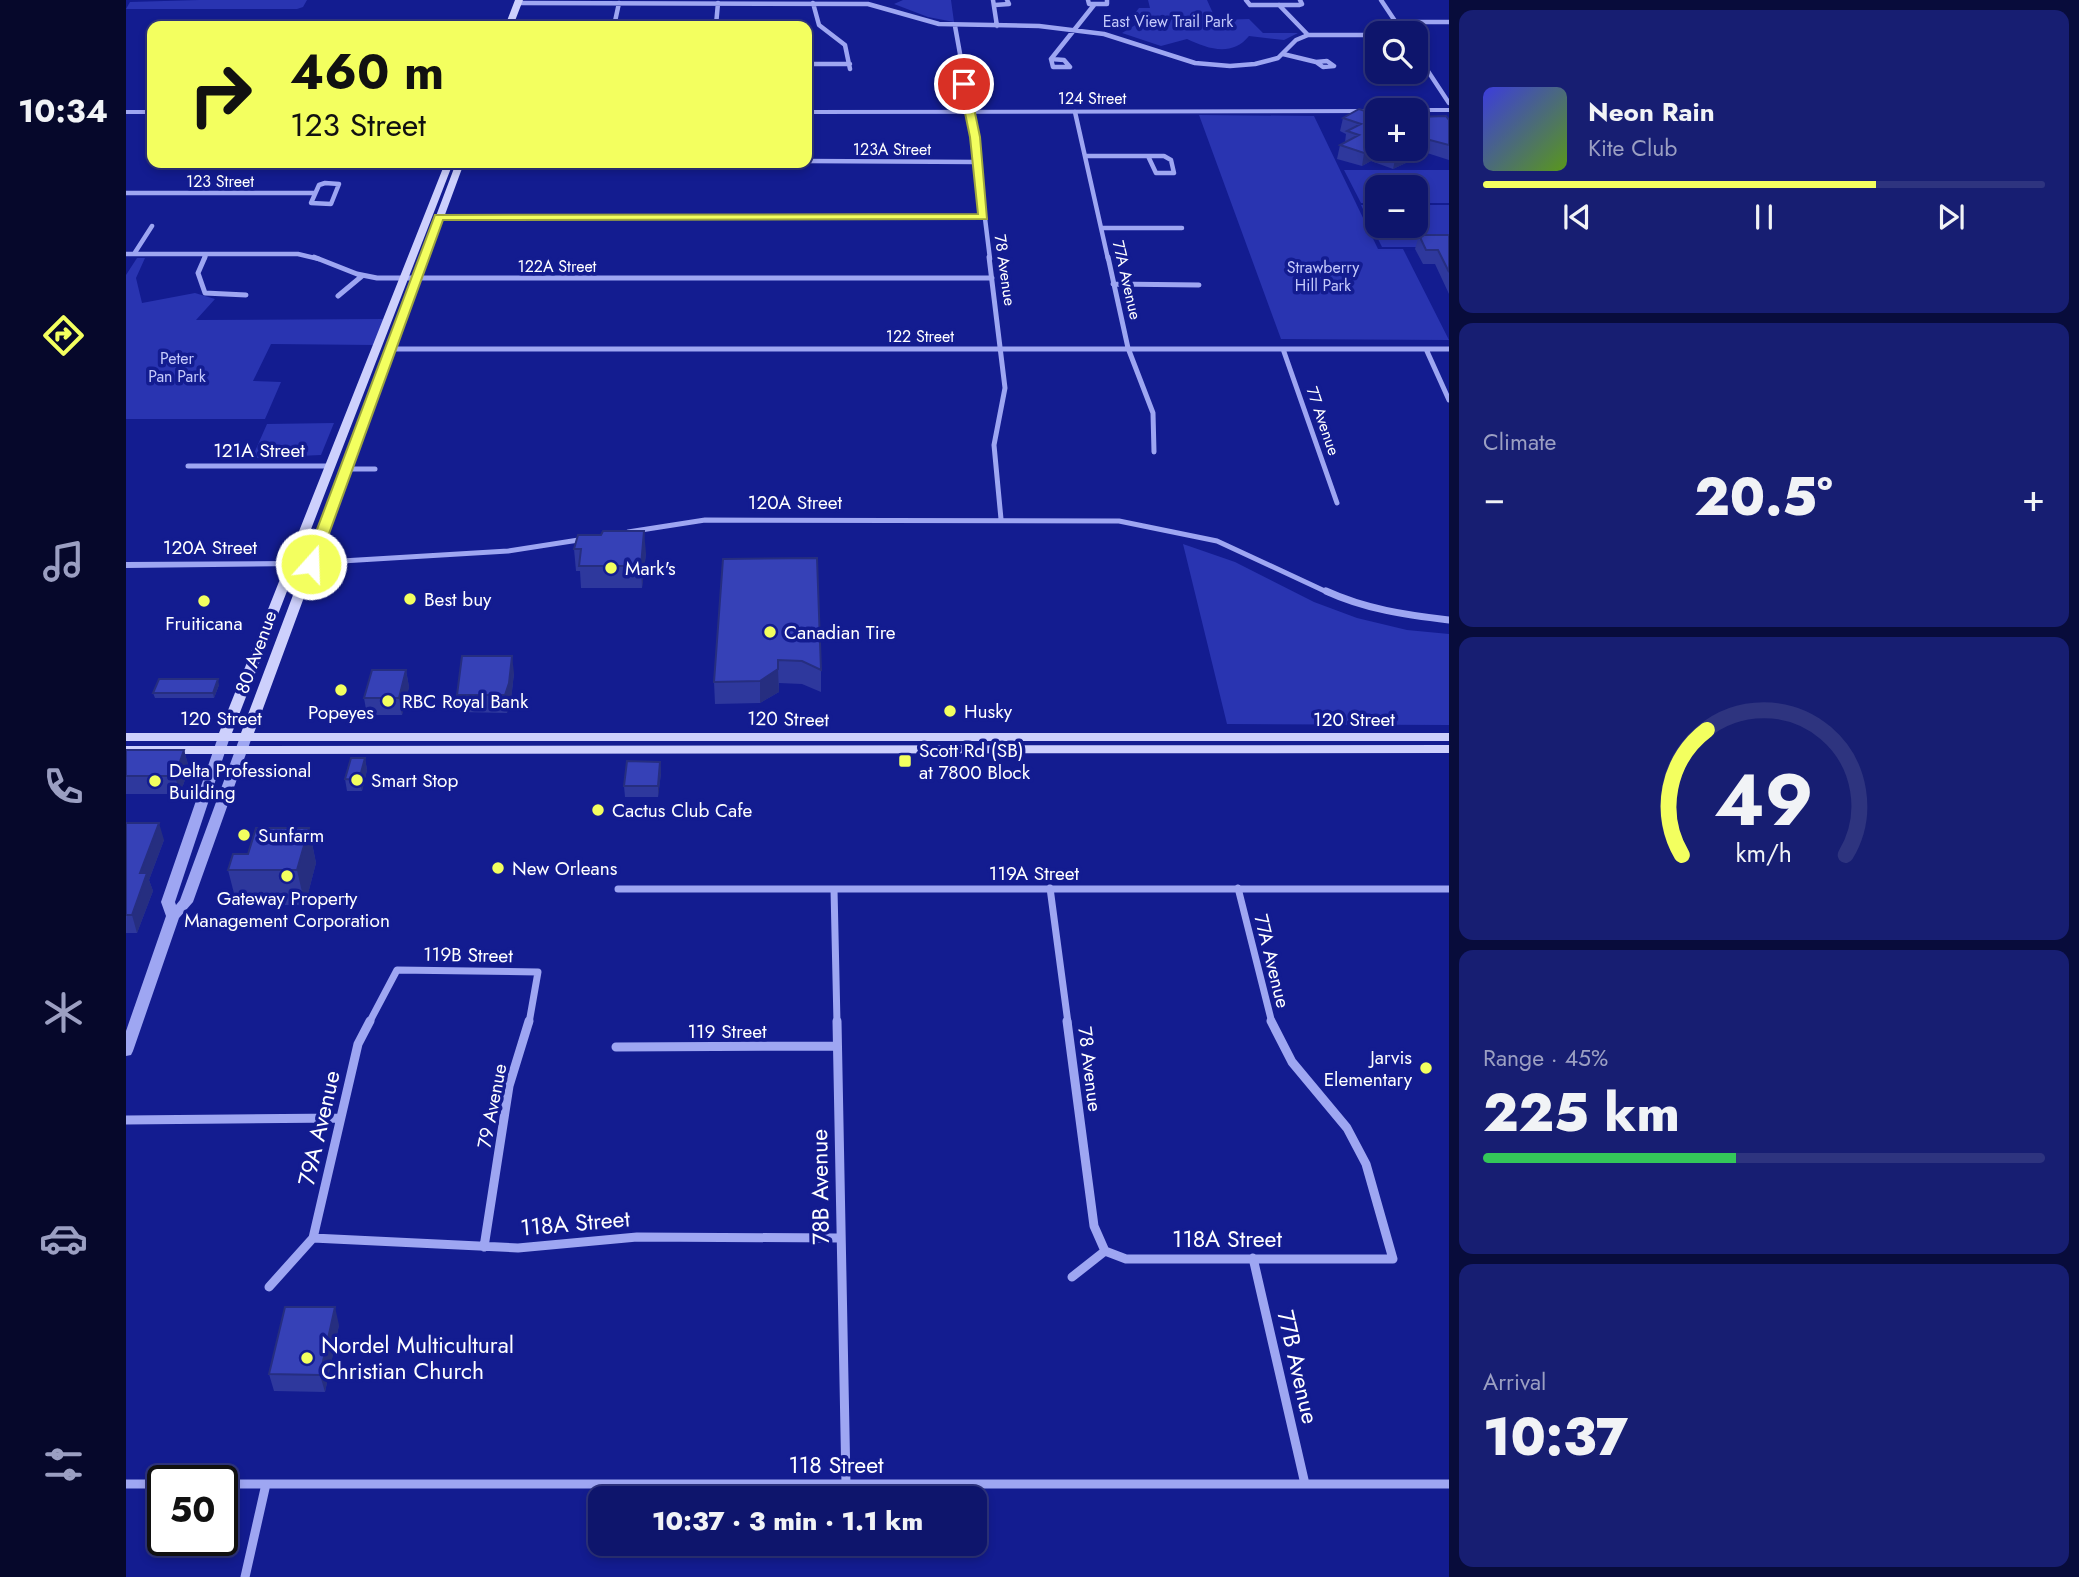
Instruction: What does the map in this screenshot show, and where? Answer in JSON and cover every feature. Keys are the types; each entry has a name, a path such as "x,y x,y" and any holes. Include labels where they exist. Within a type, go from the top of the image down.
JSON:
{"main road":[{"path":"511,21 518,2"},
{"name":"80 Avenue","path":"243,744 391,349 410,278 447,168"},
{"name":"80 Avenue","path":"222,743 353,409 439,217 458,168"},
{"path":"434,202 437,205 434,213 439,217"},
{"path":"345,469 340,461 355,418 353,409"},
{"path":"331,466 335,471 328,494 334,499"},
{"name":"120 Street","path":"126,737 243,744 807,751 976,743 985,739 1449,737"},
{"path":"1152,750 1169,744 1208,744 1216,739"},
{"name":"120 Street","path":"126,750 222,743"},
{"name":"120 Street","path":"243,744 894,745 1152,750 1449,749"}],"street":[{"path":"997,26 994,3 1009,4 1007,0"},
{"path":"1088,0 1089,4 1094,5 1107,4 1107,0"},
{"path":"1246,0 1251,5 1299,5 1302,4 1300,0"},
{"path":"1381,0 1395,21"},
{"path":"518,2 868,4 925,21 956,26 1074,30 1129,40 1168,56 1215,66 1255,64 1283,54 1296,40 1308,35 1365,35"},
{"path":"615,21 619,3"},
{"path":"716,21 718,3"},
{"path":"812,64 850,67 851,52 845,44 818,26 813,16 813,3"},
{"path":"1051,59 1094,5"},
{"path":"1279,5 1308,35"},
{"path":"1428,22 1449,22"},
{"name":"78 Avenue","path":"956,26 1001,348 1005,398 994,445 1001,519"},
{"path":"1283,54 1317,62"},
{"path":"1428,71 1449,103"},
{"path":"1428,110 1449,110"},
{"name":"124 Street","path":"812,112 1365,111"},
{"path":"126,112 147,112"},
{"name":"77A Avenue","path":"1075,112 1128,348 1144,381 1157,439 1154,452"},
{"path":"1086,156 1148,156 1169,158 1174,173 1156,173 1148,156"},
{"name":"123A Street","path":"812,161 977,162"},
{"name":"123 Street","path":"339,184 331,204 311,203 315,193 319,185 339,184"},
{"name":"123 Street","path":"126,193 315,193"},
{"path":"439,217 984,217"},
{"path":"134,254 152,226"},
{"path":"1101,228 1182,228"},
{"name":"122A Street","path":"126,254 305,254 362,276 410,278 992,278"},
{"path":"206,254 198,273 205,293 246,295"},
{"path":"338,296 362,276"},
{"path":"1113,284 1199,285"},
{"name":"122 Street","path":"391,349 1449,349"},
{"name":"77 Avenue","path":"1283,349 1338,503"},
{"path":"1426,349 1449,400"},
{"name":"121A Street","path":"188,466 331,466"},
{"path":"345,469 375,469"},
{"name":"120A Street","path":"625,533 705,520 1119,521 1191,534 1251,555 1350,602 1398,614 1449,620"},
{"name":"120A Street","path":"126,565 311,564 508,551 599,537"},
{"name":"80 Avenue","path":"173,916 168,902 222,743"},
{"name":"80 Avenue","path":"126,1051 173,916 186,902 243,744"},
{"name":"78 Avenue","path":"1050,888 1094,1226 1105,1251"},
{"name":"77A Avenue","path":"1238,888 1269,1017 1292,1062 1347,1128 1366,1164 1393,1259"},
{"name":"119A Street","path":"618,889 1449,889"},
{"name":"78B Avenue","path":"834,889 846,1484"},
{"name":"119B Street","path":"397,970 538,972"},
{"name":"79A Avenue","path":"269,1287 313,1238 358,1044 397,970"},
{"name":"79 Avenue","path":"484,1247 509,1086 528,1027 538,972"},
{"name":"119 Street","path":"616,1047 837,1046"},
{"path":"126,1120 340,1118"},
{"name":"118A Street","path":"313,1238 518,1248 637,1237 840,1238"},
{"path":"1072,1277 1105,1251"},
{"name":"118A Street","path":"1105,1251 1126,1259 1393,1259"},
{"name":"77B Avenue","path":"1253,1258 1305,1484"},
{"path":"126,1484 147,1484"},
{"name":"118 Street","path":"238,1484 1449,1484"},
{"path":"245,1577 266,1484"}],"green space":[{"path":"307,0 303,7 297,9 126,9 130,2"},
{"path":"903,0 951,0 954,22 928,17 894,4"},
{"name":"East View Trail Park","path":"1148,0 1207,0 1216,20 1249,19 1263,33 1298,33 1284,40 1249,36 1242,43 1227,49 1203,46 1187,39 1161,46 1122,33 1137,24 1131,18 1139,8 1150,8"},
{"name":"Strawberry Hill Park","path":"1199,115 1314,116 1365,222 1365,238 1373,238 1378,249 1403,249 1449,340 1281,339"},
{"path":"1344,170 1449,170 1449,203 1428,203 1428,175 1365,175 1365,203 1361,203"},
{"path":"1428,205 1449,205 1449,247 1382,247 1378,238 1428,238"},
{"name":"Peter Pan Park","path":"137,258 145,258 136,278 142,303 195,293 215,299 196,320 384,319 374,345 271,344 253,381 281,382 265,419 126,419 126,275"},
{"path":"334,423 321,455 252,458 267,424"},
{"path":"1183,544 1235,562 1314,602 1357,618 1407,630 1449,634 1449,725 1227,724"}],"building":[{"path":"1359,109 1365,111 1365,152 1340,145 1359,135 1347,131 1361,124 1343,118"},
{"path":"1446,116 1449,120 1449,145 1428,141 1428,117"},
{"path":"1428,235 1449,235 1449,272 1438,250 1426,250 1420,238 1428,238"},
{"path":"603,531 644,531 641,566 579,566 581,549 574,549 578,535 601,535"},
{"name":"Canadian Tire","path":"817,558 821,670 802,661 778,660 778,669 760,681 714,682 723,559"},
{"path":"462,656 512,656 505,695 457,695"},
{"path":"372,670 406,670 399,698 364,698"},
{"path":"159,679 218,679 213,693 153,693"},
{"path":"126,750 184,750 175,776 126,776"},
{"path":"351,758 365,758 359,780 345,779"},
{"path":"627,761 660,762 658,786 624,786"},
{"path":"126,823 159,823 140,873 147,873 132,915 126,915"},
{"path":"256,828 309,828 297,870 228,870 233,854 248,854"},
{"name":"Nordel Multicultural Christian Church","path":"285,1307 335,1307 320,1375 269,1374"}],"place":[{"name":"Mark's","path":"611,568"},
{"name":"Best buy","path":"410,599"},
{"name":"Fruiticana","path":"204,601"},
{"name":"Canadian Tire","path":"770,632"},
{"name":"Popeyes","path":"341,690"},
{"name":"RBC Royal Bank","path":"388,701"},
{"name":"Husky","path":"950,711"},
{"name":"Scott Rd (SB) at 7800 Block","path":"905,761"},
{"name":"Smart Stop","path":"357,780"},
{"name":"Delta Professional Building","path":"155,781"},
{"name":"Cactus Club Cafe","path":"598,810"},
{"name":"Sunfarm","path":"244,835"},
{"name":"New Orleans","path":"498,868"},
{"name":"Gateway Property Management Corporation","path":"287,876"},
{"name":"Jarvis Elementary","path":"1426,1068"},
{"name":"Nordel Multicultural Christian Church","path":"307,1358"}],"route":[{"path":"311,564 439,217 984,217 972,116 964,84"}]}
